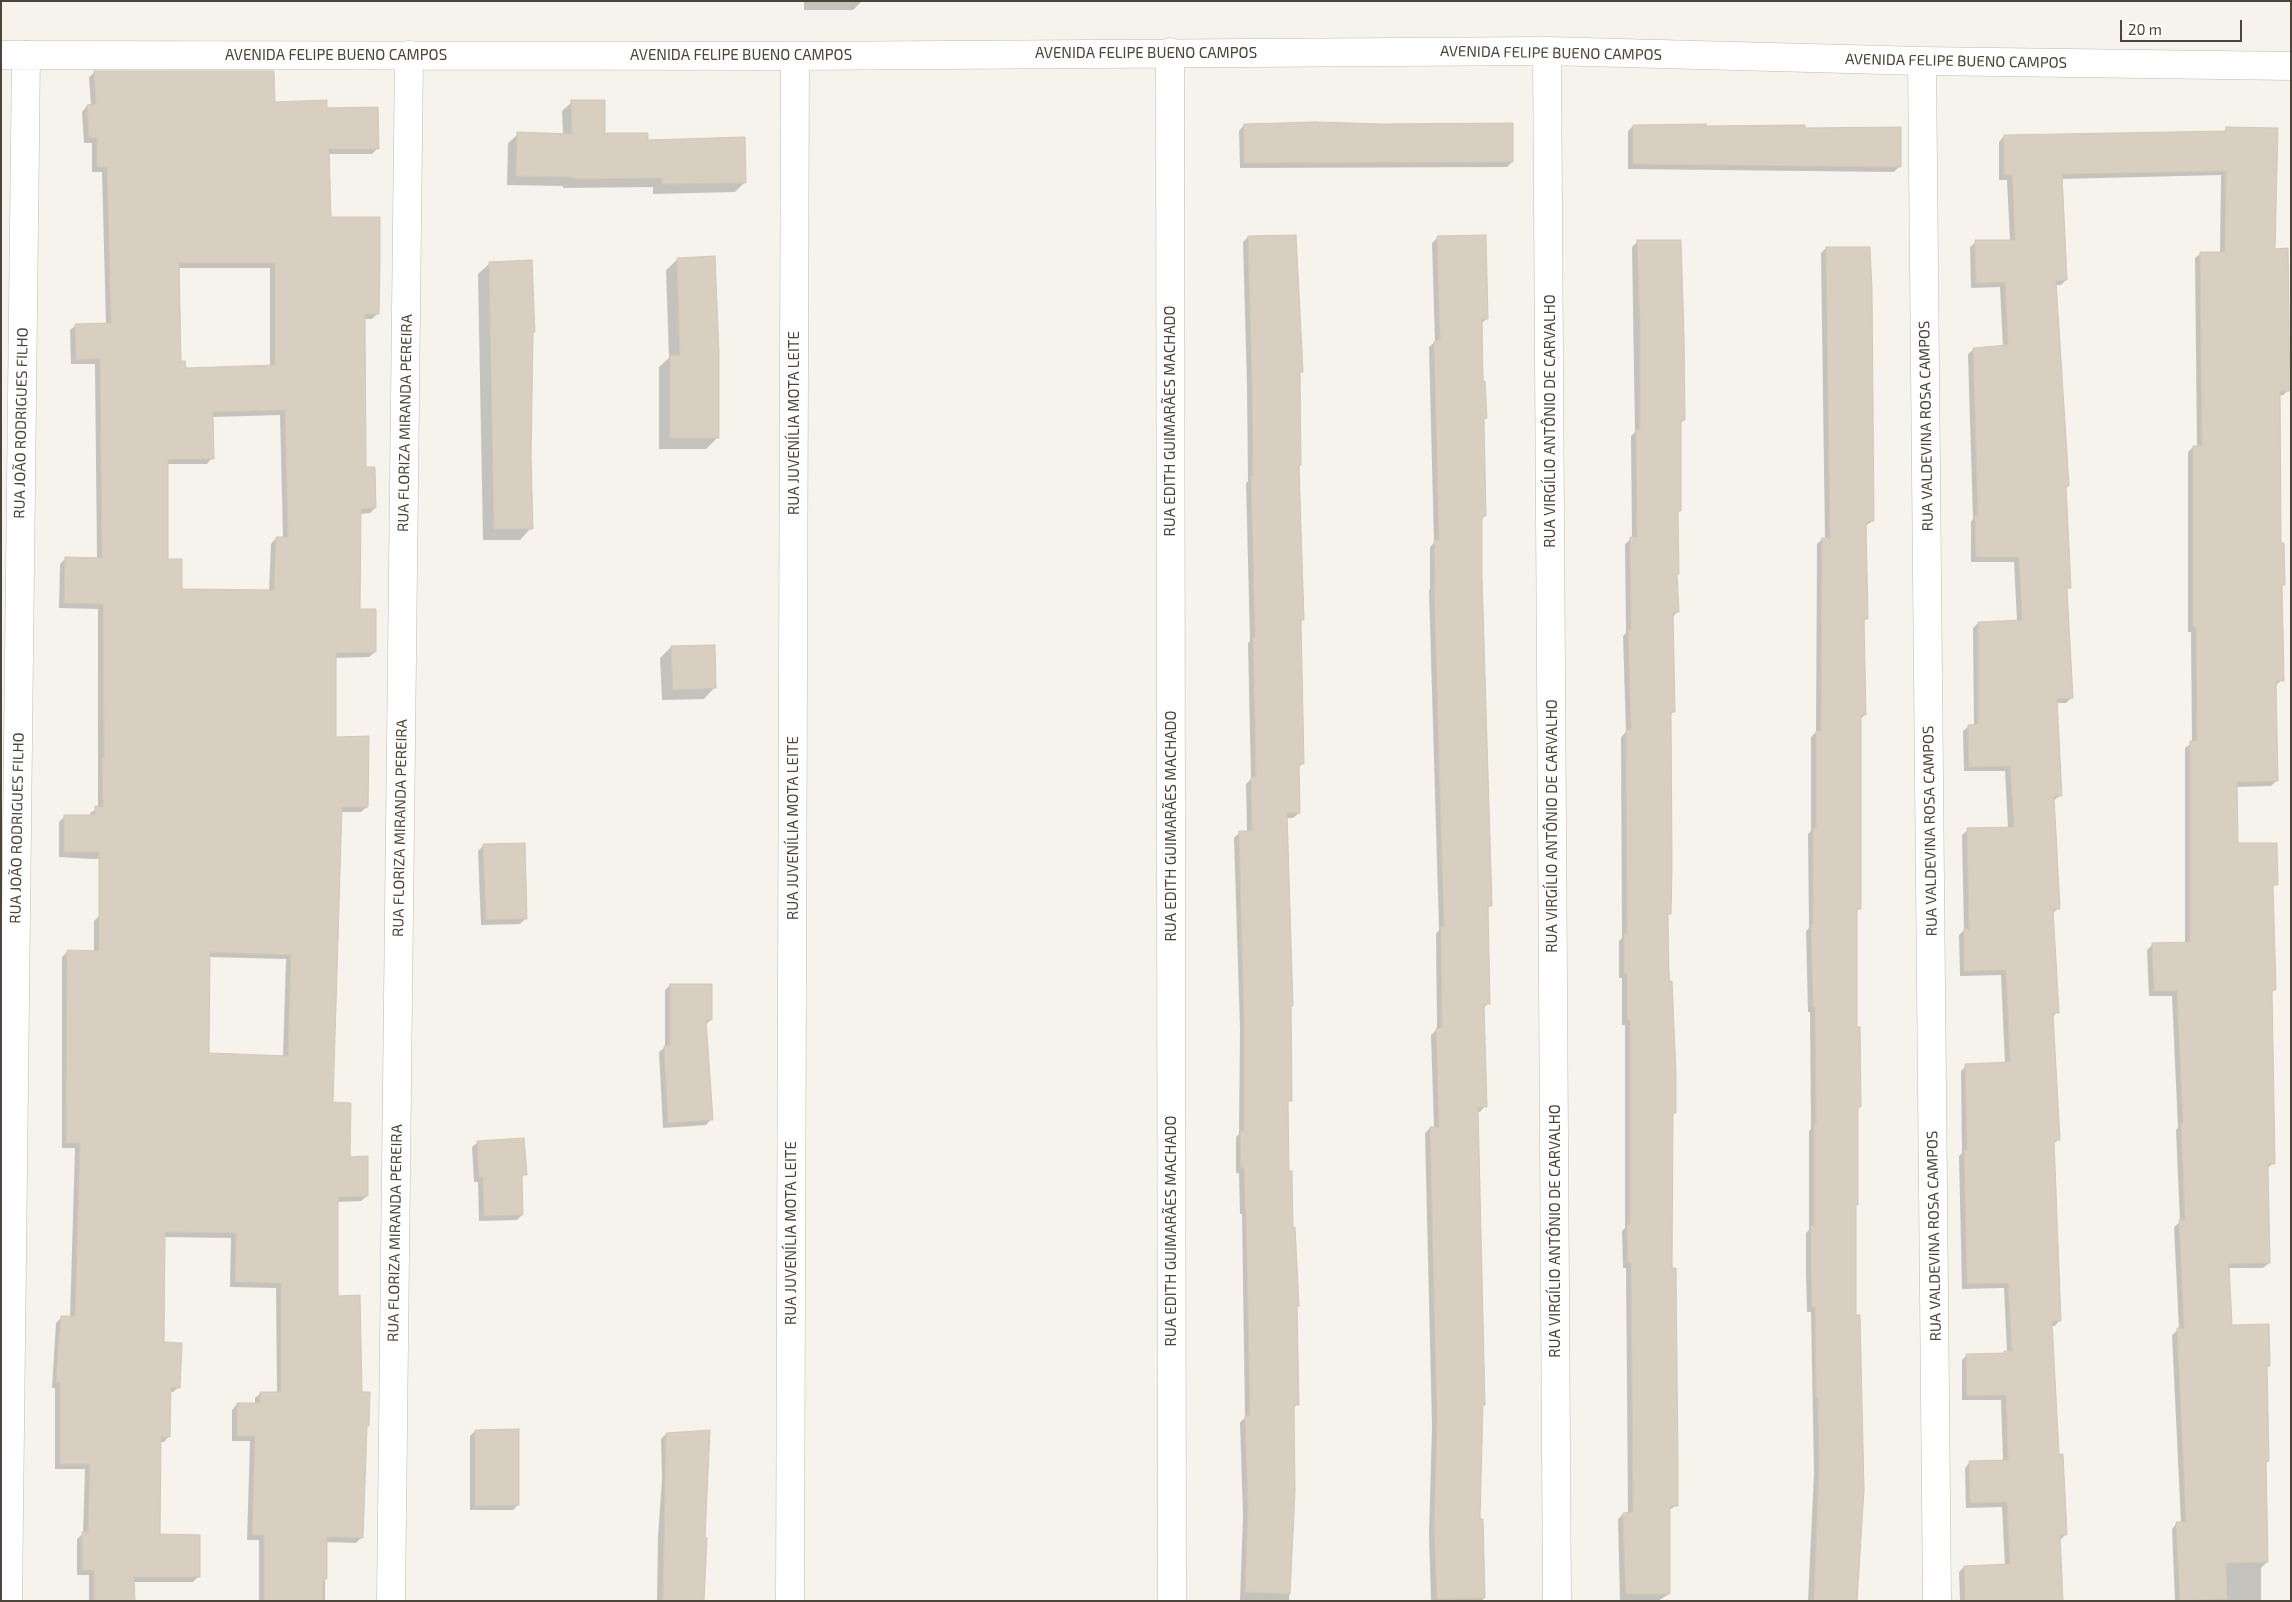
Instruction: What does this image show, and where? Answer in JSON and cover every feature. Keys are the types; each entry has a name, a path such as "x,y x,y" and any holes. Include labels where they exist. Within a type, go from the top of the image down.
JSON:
{"street":[{"name":"AVENIDA FELIPE BUENO CAMPOS","path":"13,55 795,56 1170,52 1548,51 1922,61 2291,66"},
{"name":"RUA VIRGÍLIO ANTÔNIO DE CARVALHO","path":"1548,51 1557,1601"},
{"name":"RUA EDITH GUIMARÃES MACHADO","path":"1170,52 1172,1601"},
{"name":"RUA JOÃO RODRIGUES FILHO","path":"8,1601 13,55"},
{"name":"RUA FLORIZA MIRANDA PEREIRA","path":"391,1601 409,55"},
{"name":"RUA JUVENÍLIA MOTA LEITE","path":"790,1601 795,56"},
{"name":"RUA VALDEVINA ROSA CAMPOS","path":"1922,61 1937,1601"}],"building":[{"path":"94,71 274,71 275,102 327,100 327,108 378,107 379,149 329,149 331,217 380,217 380,263 379,314 365,314 366,467 375,467 376,508 361,509 360,609 376,609 376,652 336,653 336,737 369,736 368,807 342,807 333,1102 351,1103 350,1157 368,1156 368,1196 338,1197 338,1296 360,1295 362,1392 370,1392 369,1426 367,1426 363,1538 327,1537 327,1579 323,1579 323,1601 264,1601 264,1535 252,1535 255,1436 237,1436 237,1403 260,1403 260,1392 281,1392 281,1283 235,1282 236,1233 165,1232 164,1342 182,1343 180,1388 171,1387 170,1437 161,1437 160,1534 200,1535 200,1577 134,1577 135,1601 94,1601 94,1570 82,1570 82,1532 88,1532 90,1464 60,1464 60,1383 56,1383 61,1316 75,1316 80,1143 66,1143 67,950 99,951 99,852 64,852 64,815 95,815 95,806 103,807 103,604 64,603 65,557 102,558 100,359 76,360 75,324 111,323 107,167 97,167 97,138 89,138 87,105 96,104","holes":["179,263 275,263 275,365 186,368 185,361 181,361","285,410 288,537 276,537 274,590 182,589 182,559 168,559 168,459 214,459 213,412","210,952 291,955 288,1056 209,1053"]},
{"path":"571,100 605,100 605,133 648,133 648,140 745,137 746,183 662,184 662,178 572,179 572,177 516,176 517,132 572,134"},
{"path":"1315,122 1382,124 1513,123 1513,162 1244,163 1244,124"},
{"path":"1706,124 1706,126 1805,125 1805,128 1901,127 1901,167 1633,164 1633,125"},
{"path":"2226,127 2278,128 2275,249 2288,248 2290,391 2280,391 2281,543 2284,543 2285,585 2282,585 2284,681 2276,681 2278,781 2237,782 2238,843 2277,843 2278,885 2273,885 2276,990 2272,990 2275,1164 2268,1164 2270,1263 2229,1264 2232,1325 2269,1324 2270,1366 2267,1366 2269,1461 2266,1461 2268,1562 2226,1563 2227,1599 2180,1601 2176,1522 2186,1522 2177,1328 2184,1328 2179,1220 2185,1220 2181,1123 2183,1123 2177,991 2154,991 2152,943 2190,942 2190,741 2197,741 2196,627 2193,627 2193,446 2202,446 2200,252 2225,252 2226,171 2062,174 2067,280 2056,281 2069,486 2066,486 2071,588 2067,588 2073,698 2057,699 2062,796 2054,796 2060,909 2053,909 2059,1013 2053,1013 2060,1140 2054,1140 2061,1321 2052,1321 2059,1454 2063,1454 2067,1535 2060,1535 2063,1601 1965,1601 1964,1566 2010,1564 2007,1502 1970,1503 1969,1461 2008,1460 2006,1395 1967,1396 1966,1354 2012,1351 2008,1283 1967,1284 1964,1150 1967,1150 1965,1064 2010,1062 2006,970 1964,971 1964,929 1969,929 1967,828 2014,827 2010,766 1969,767 1968,725 1978,724 1978,622 2022,620 2019,557 1976,557 1975,516 1978,515 1973,348 2008,345 2005,282 1976,283 1975,240 2015,240 2012,175 2004,175 2004,135 2226,131"},
{"path":"1296,235 1303,372 1300,372 1301,465 1299,466 1304,620 1301,620 1304,764 1299,764 1300,813 1287,813 1293,1006 1291,1006 1292,1101 1288,1101 1289,1171 1292,1171 1293,1228 1295,1227 1299,1306 1297,1306 1299,1405 1294,1405 1295,1492 1290,1594 1245,1592 1248,1510 1245,1416 1250,1416 1246,1209 1244,1168 1241,1168 1240,1131 1244,1131 1244,1023 1239,831 1252,831 1251,777 1256,777 1251,476 1253,476 1252,380 1248,236"},
{"path":"1486,235 1488,319 1482,319 1483,381 1485,381 1487,418 1484,419 1486,516 1482,516 1482,577 1492,906 1488,906 1490,1004 1484,1004 1487,1107 1478,1107 1485,1405 1483,1405 1480,1519 1483,1519 1485,1598 1437,1599 1434,1529 1437,1421 1430,1127 1439,1127 1436,1028 1442,1028 1441,927 1444,927 1434,584 1434,540 1439,540 1434,341 1440,340 1437,236"},
{"path":"1637,240 1681,240 1684,338 1685,420 1681,420 1681,511 1678,511 1679,574 1677,574 1679,612 1673,613 1675,712 1671,712 1672,867 1671,914 1668,914 1669,981 1672,981 1676,1074 1676,1113 1673,1113 1672,1268 1676,1268 1678,1465 1678,1506 1670,1506 1670,1594 1626,1594 1623,1513 1633,1512 1631,1263 1628,1263 1627,1224 1630,1224 1630,1020 1627,1020 1627,973 1624,973 1624,934 1627,934 1626,730 1631,730 1628,629 1631,629 1630,537 1637,537 1636,429 1640,429 1640,322"},
{"path":"1826,247 1870,247 1872,290 1874,521 1866,522 1868,619 1864,619 1866,715 1861,715 1861,909 1857,909 1857,1027 1860,1027 1861,1107 1858,1107 1856,1315 1860,1315 1864,1490 1857,1601 1814,1601 1819,1467 1815,1307 1812,1307 1811,1268 1811,1226 1814,1226 1814,1124 1816,1124 1815,1007 1813,1007 1811,924 1813,924 1813,828 1816,828 1816,731 1821,731 1822,538 1830,538"},
{"path":"715,256 719,354 719,438 670,438 670,355 680,355 677,258"},
{"path":"532,260 535,332 533,332 531,457 533,529 494,529 489,262"},
{"path":"715,645 716,688 673,690 671,646"},
{"path":"525,843 527,919 486,920 483,844"},
{"path":"670,984 712,984 712,1020 706,1020 713,1120 668,1123 664,1046 670,1045"},
{"path":"524,1138 527,1175 522,1175 523,1215 484,1216 483,1177 479,1177 477,1141"},
{"path":"519,1429 519,1505 475,1506 475,1430"},
{"path":"710,1430 704,1601 663,1601 666,1433"}]}
